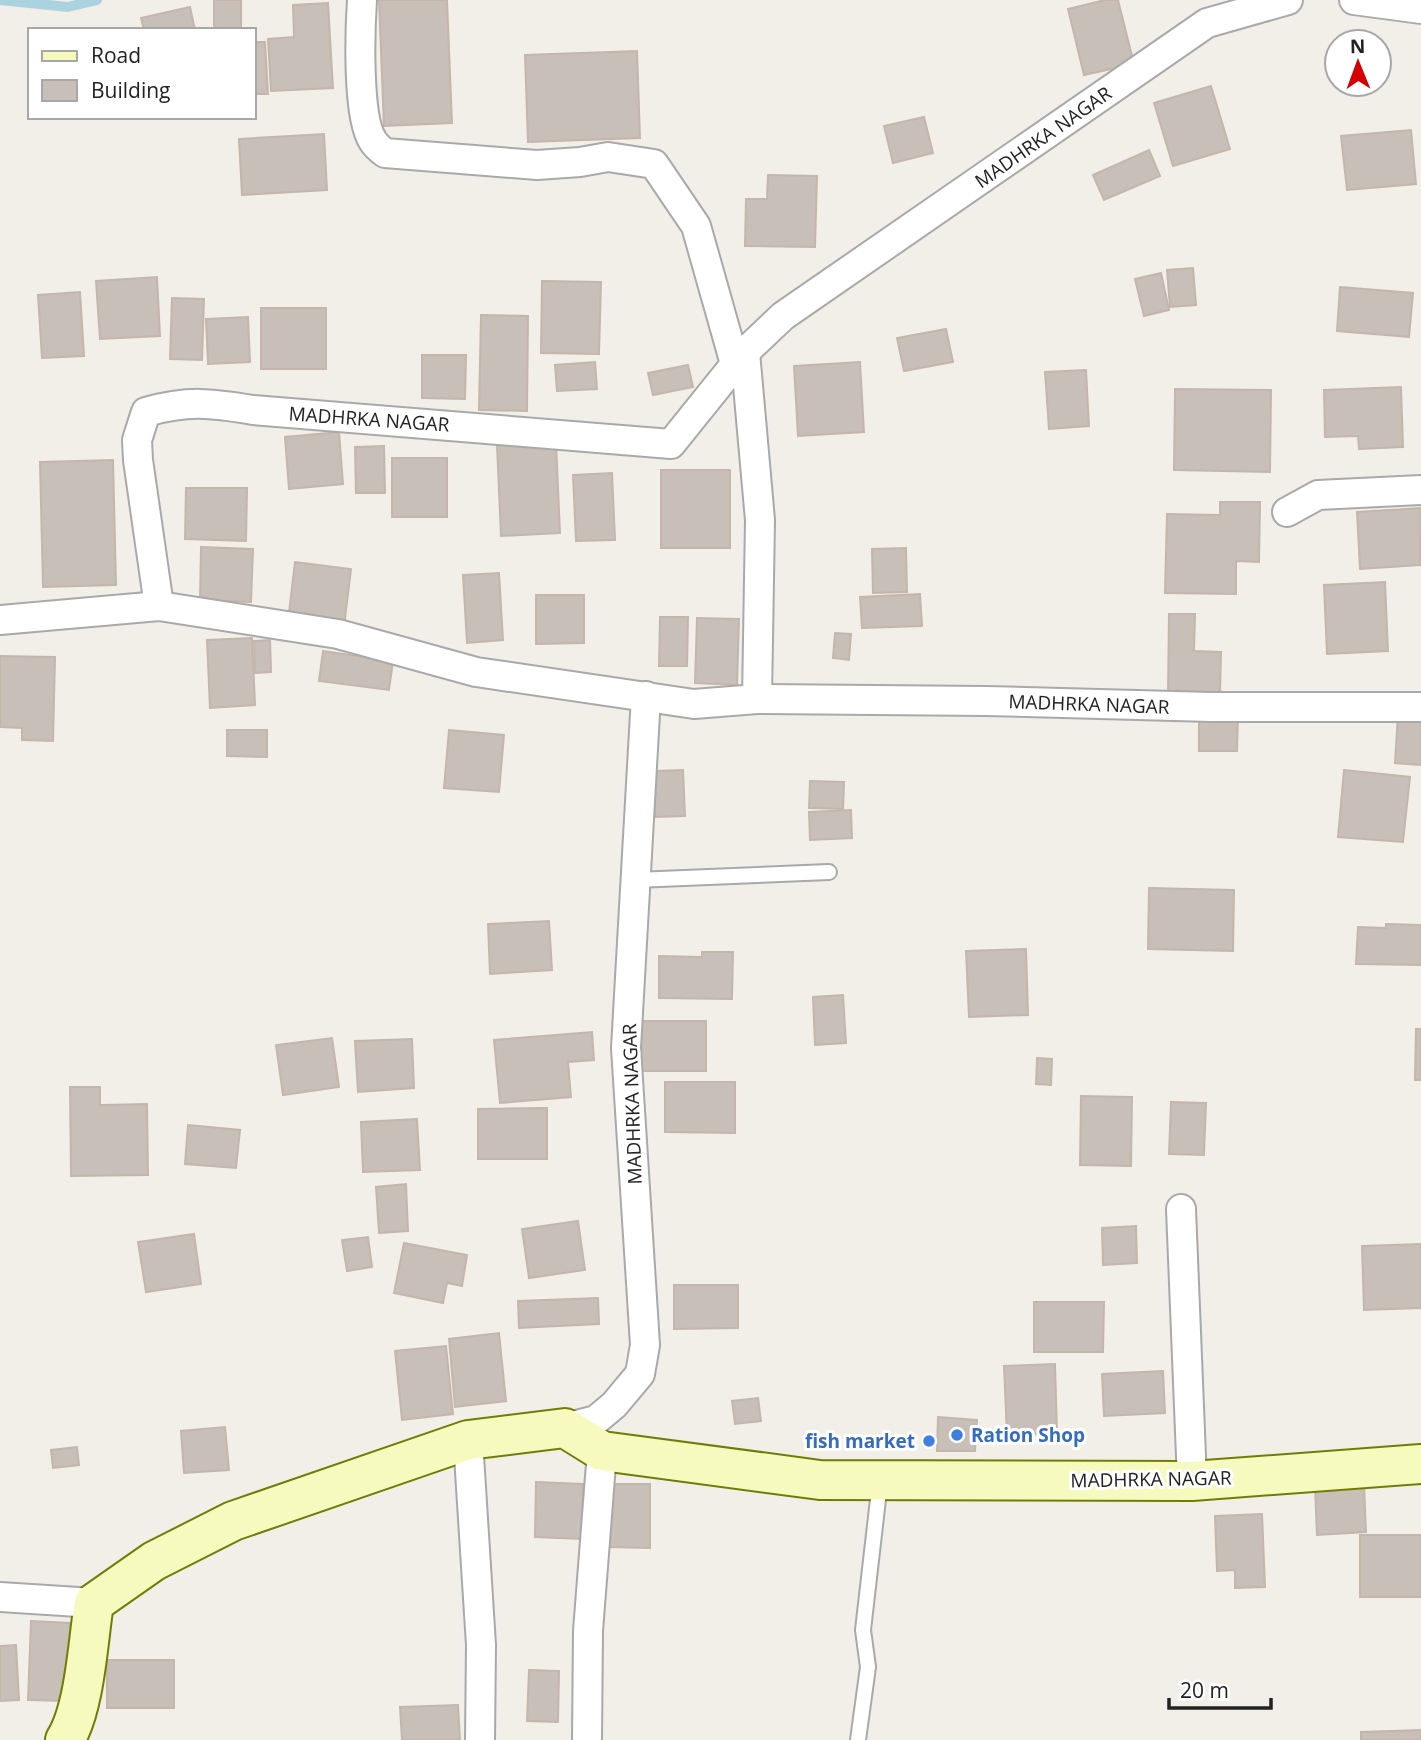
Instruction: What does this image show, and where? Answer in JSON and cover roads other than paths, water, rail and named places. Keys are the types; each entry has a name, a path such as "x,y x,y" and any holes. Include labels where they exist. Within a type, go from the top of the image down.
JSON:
{"street":[{"path":"362,0 360,34 366,119 372,140 384,153 537,165 608,157 654,164 696,226 740,358 760,520 757,699"},
{"name":"MADHRKA NAGAR","path":"159,606 138,460 137,440 146,412 175,404 213,404 253,410 671,444 740,358 783,316 1207,23 1288,0"},
{"path":"1353,0 1421,9"},
{"path":"1287,512 1318,495 1421,490"},
{"name":"MADHRKA NAGAR","path":"0,620 159,606 338,634 476,672 694,704 757,699 1212,707 1421,707"},
{"name":"MADHRKA NAGAR","path":"94,1603 154,1561 233,1521 468,1440 565,1429 596,1420 614,1405 640,1374 645,1345 626,1048 646,696"},
{"path":"1181,1209 1192,1481"},
{"name":"MADHRKA NAGAR","path":"565,1429 602,1451 820,1479 1192,1481 1421,1464"},
{"path":"468,1440 481,1645 480,1740"},
{"path":"587,1740 588,1631 602,1451"},
{"path":"0,1597 94,1603 80,1697 65,1740"}],"lane":[{"path":"635,880 829,872"},
{"path":"858,1740 868,1667 863,1630 880,1480"}],"waterway":[{"path":"0,0 68,7 97,0"}],"place":[{"name":"Ration Shop","path":"957,1435"},
{"name":"fish market","path":"929,1441"}]}
